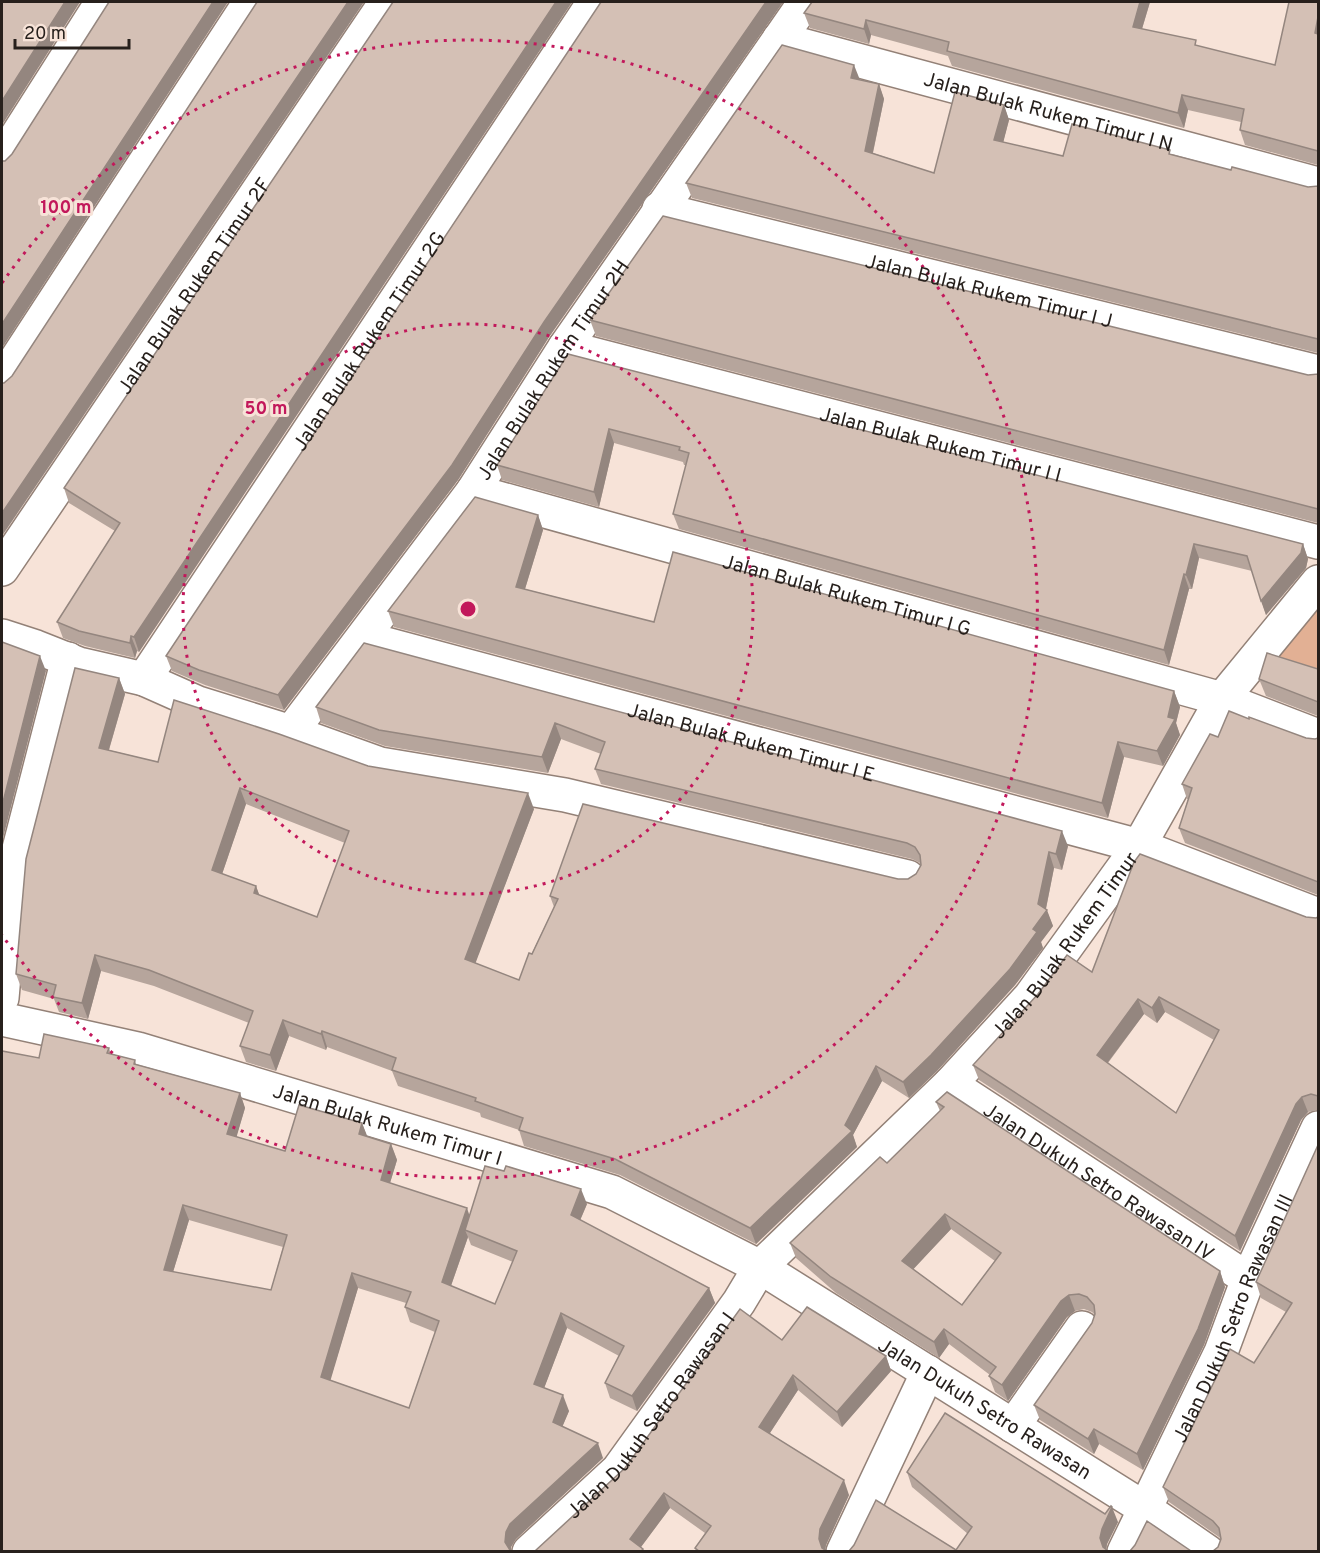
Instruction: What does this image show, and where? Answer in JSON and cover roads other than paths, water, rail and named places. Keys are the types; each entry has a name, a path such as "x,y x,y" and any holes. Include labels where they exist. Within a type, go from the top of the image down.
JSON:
{"street":[{"path":"2,159 102,2"},
{"path":"2,381 250,2"},
{"name":"Jalan Bulak Rukem Timur 2F","path":"2,569 386,2"},
{"name":"Jalan Bulak Rukem Timur 2G","path":"144,679 594,2"},
{"name":"Jalan Bulak Rukem Timur 2H","path":"291,732 473,491 565,347 805,2"},
{"name":"Jalan Bulak Rukem Timur I N","path":"779,39 1318,184"},
{"name":"Jalan Bulak Rukem Timur I J","path":"659,209 1318,372"},
{"name":"Jalan Bulak Rukem Timur I I","path":"565,347 1318,542"},
{"name":"Jalan Bulak Rukem Timur I G","path":"473,491 1221,699 1318,736"},
{"name":"Jalan Bulak Rukem Timur","path":"760,1268 950,1084 1030,997 1139,846 1221,699 1318,582"},
{"path":"2,636 68,659 144,679 198,704 291,732 380,764 565,795 908,876"},
{"name":"Jalan Bulak Rukem Timur I E","path":"363,638 1139,846 1318,915"},
{"path":"2,998 13,872 68,659"},
{"name":"Jalan Bulak Rukem Timur I","path":"2,1019 138,1049 612,1192 760,1268"},
{"name":"Jalan Dukuh Setro Rawasan IV","path":"950,1084 1248,1279"},
{"name":"Jalan Dukuh Setro Rawasan III","path":"1124,1551 1221,1352 1248,1279 1318,1128"},
{"name":"Jalan Dukuh Setro Rawasan","path":"760,1268 1144,1508 1208,1551"},
{"name":"Jalan Dukuh Setro Rawasan I","path":"529,1551 618,1470 739,1302 760,1268"},
{"path":"1013,1426 1082,1328"},
{"path":"843,1551 928,1372"}]}
